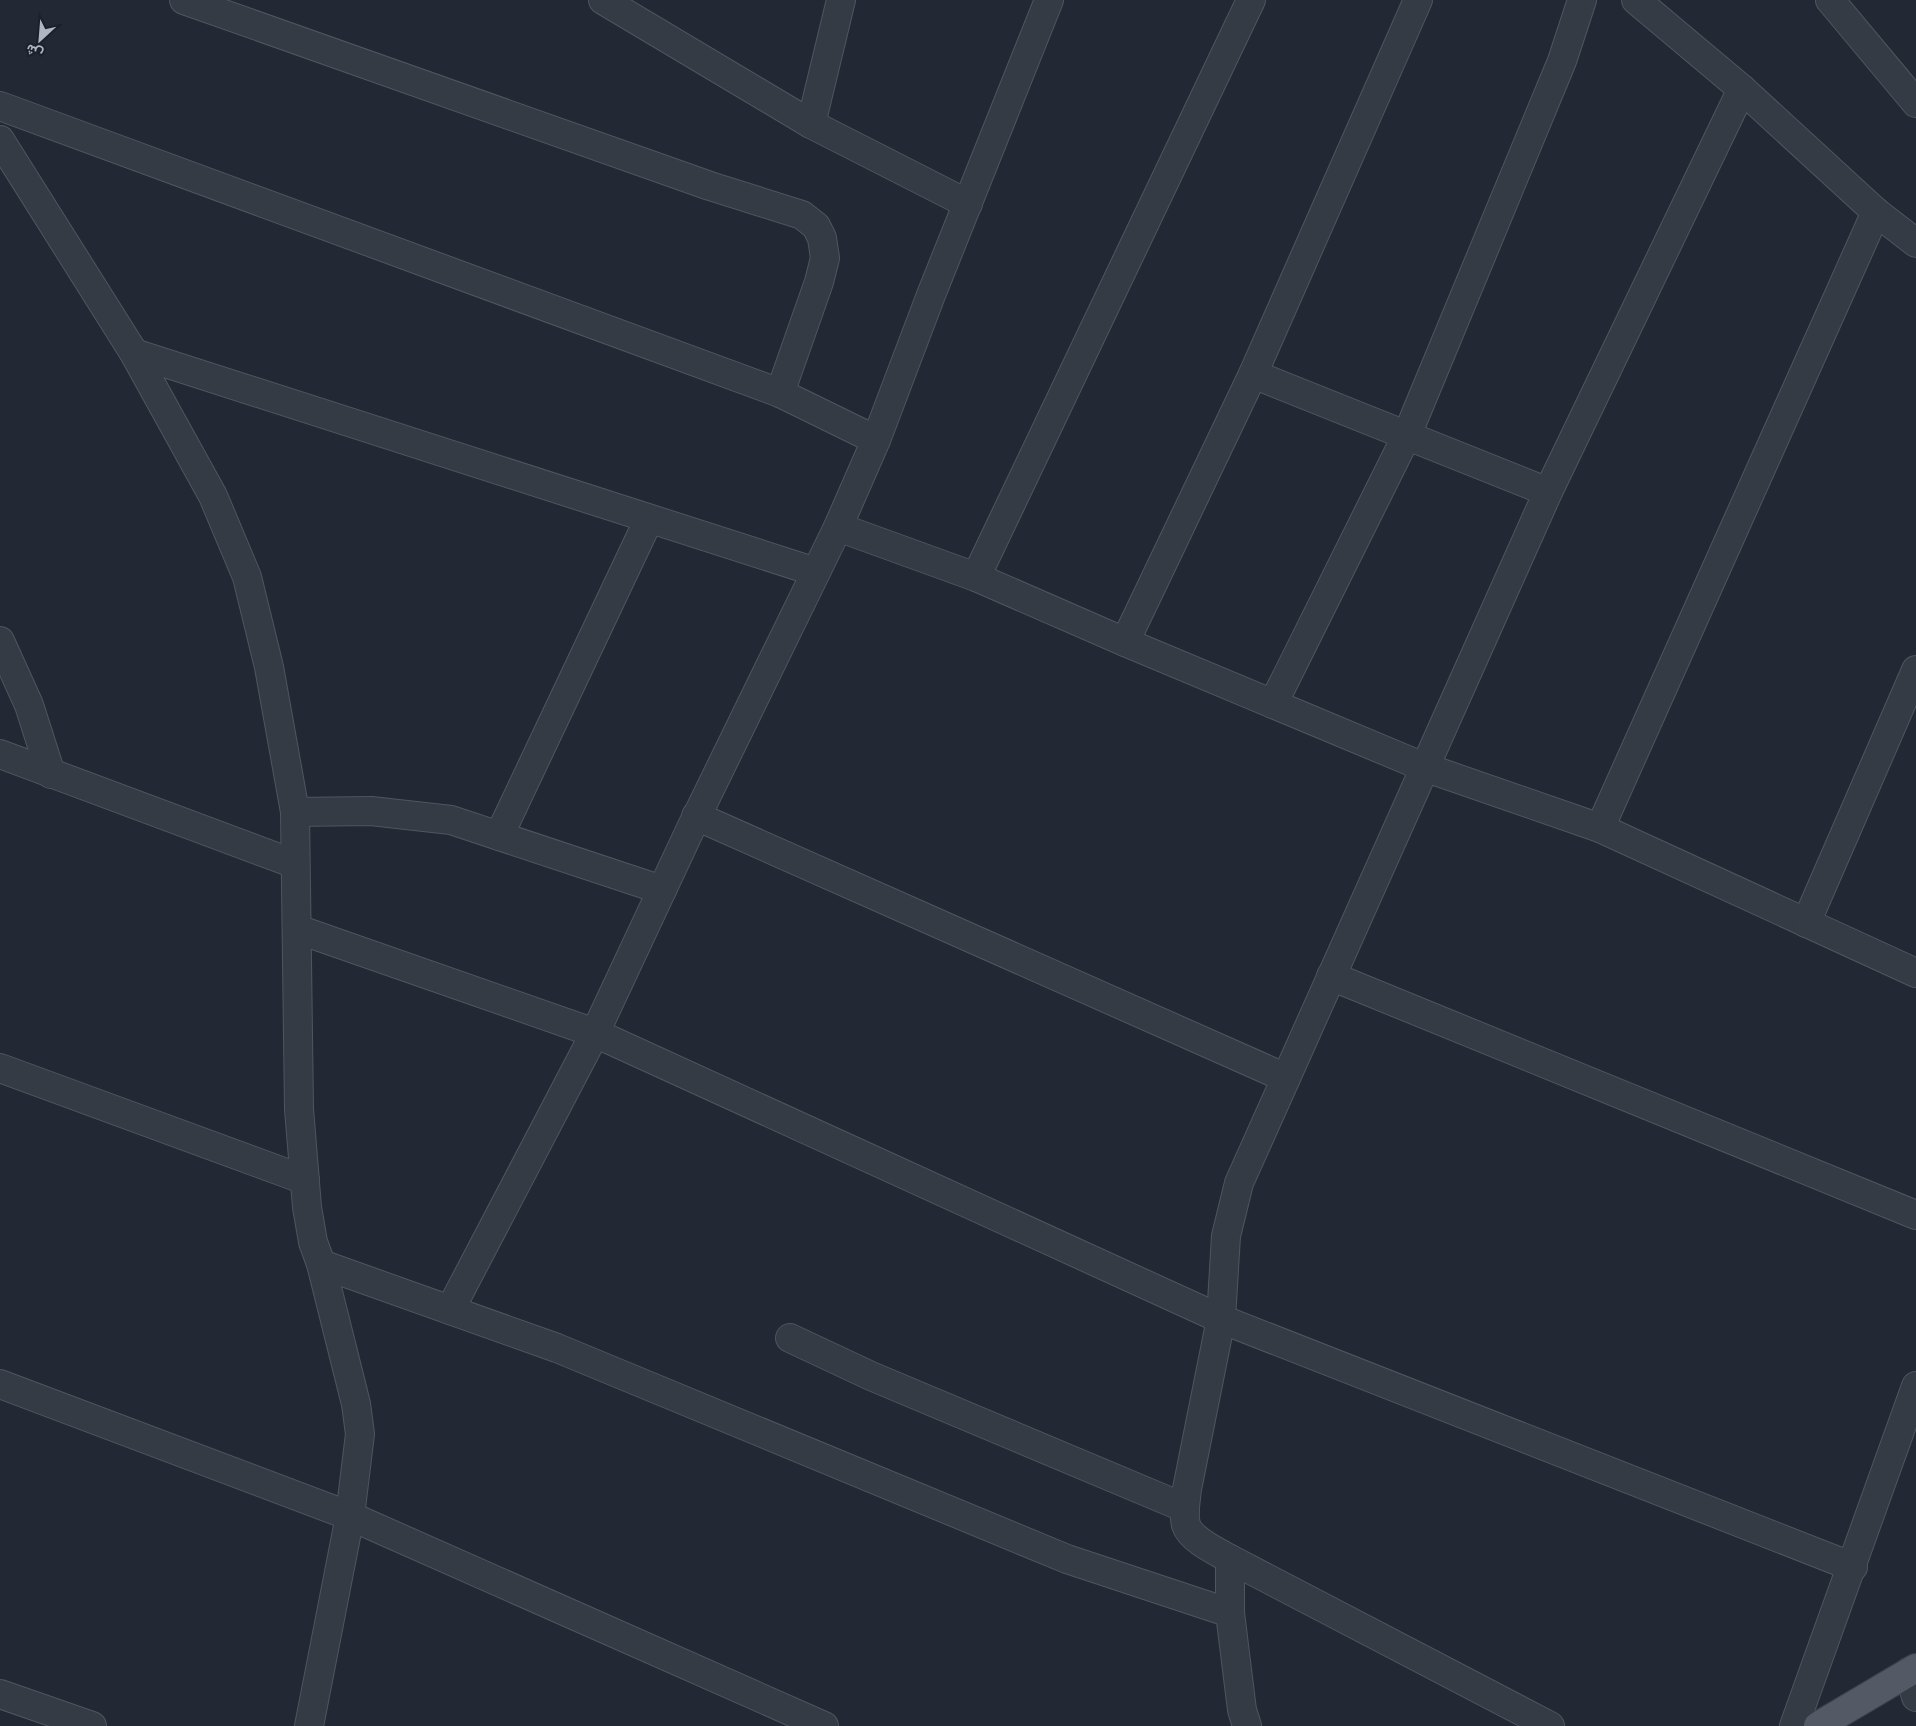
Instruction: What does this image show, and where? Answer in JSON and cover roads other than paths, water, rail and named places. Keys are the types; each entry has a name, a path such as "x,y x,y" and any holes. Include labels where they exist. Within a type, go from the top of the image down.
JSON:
{"main road":[{"path":"1818,1726 1914,1679"}],"street":[{"path":"184,0 710,186 802,215 816,226 822,238 825,258 819,282 780,393"},
{"path":"603,0 811,124 968,204"},
{"path":"811,124 841,0"},
{"path":"450,1310 595,1034 696,816 838,526 876,440 931,295 1048,0"},
{"path":"976,577 1252,0"},
{"path":"1125,642 1252,374 1418,0"},
{"path":"1273,704 1407,435 1562,61 1582,0"},
{"path":"1636,0 1742,89 1876,212 1916,243"},
{"path":"1830,0 1916,103"},
{"path":"1550,1726 1230,1559 1194,1535 1186,1526 1187,1489 1221,1319 1226,1236 1239,1183 1548,492 1742,89"},
{"path":"0,106 780,393 876,440"},
{"path":"0,140 134,353 213,496 247,577 269,666 295,812 299,1109 306,1207 313,1242 322,1264 356,1404 360,1434 350,1516 310,1726"},
{"path":"1600,828 1876,212"},
{"path":"134,353 816,572"},
{"path":"1252,374 1548,492"},
{"path":"499,836 649,519"},
{"path":"838,526 976,577 1125,642 1424,767 1600,828 1916,973"},
{"path":"0,641 29,705 51,774"},
{"path":"1806,923 1916,670"},
{"path":"0,754 295,864"},
{"path":"295,812 371,811 451,820 662,890"},
{"path":"696,816 1286,1078"},
{"path":"296,929 595,1034 1221,1319 1853,1567"},
{"path":"1331,976 1916,1216"},
{"path":"0,1068 304,1180"},
{"path":"322,1264 558,1348 1067,1559 1230,1613"},
{"path":"790,1338 871,1376 1185,1508"},
{"path":"0,1384 350,1516 824,1726"},
{"path":"1794,1726 1853,1567 1916,1386"},
{"path":"1230,1559 1230,1613 1242,1710 1247,1726"},
{"path":"0,1694 92,1726"}]}
